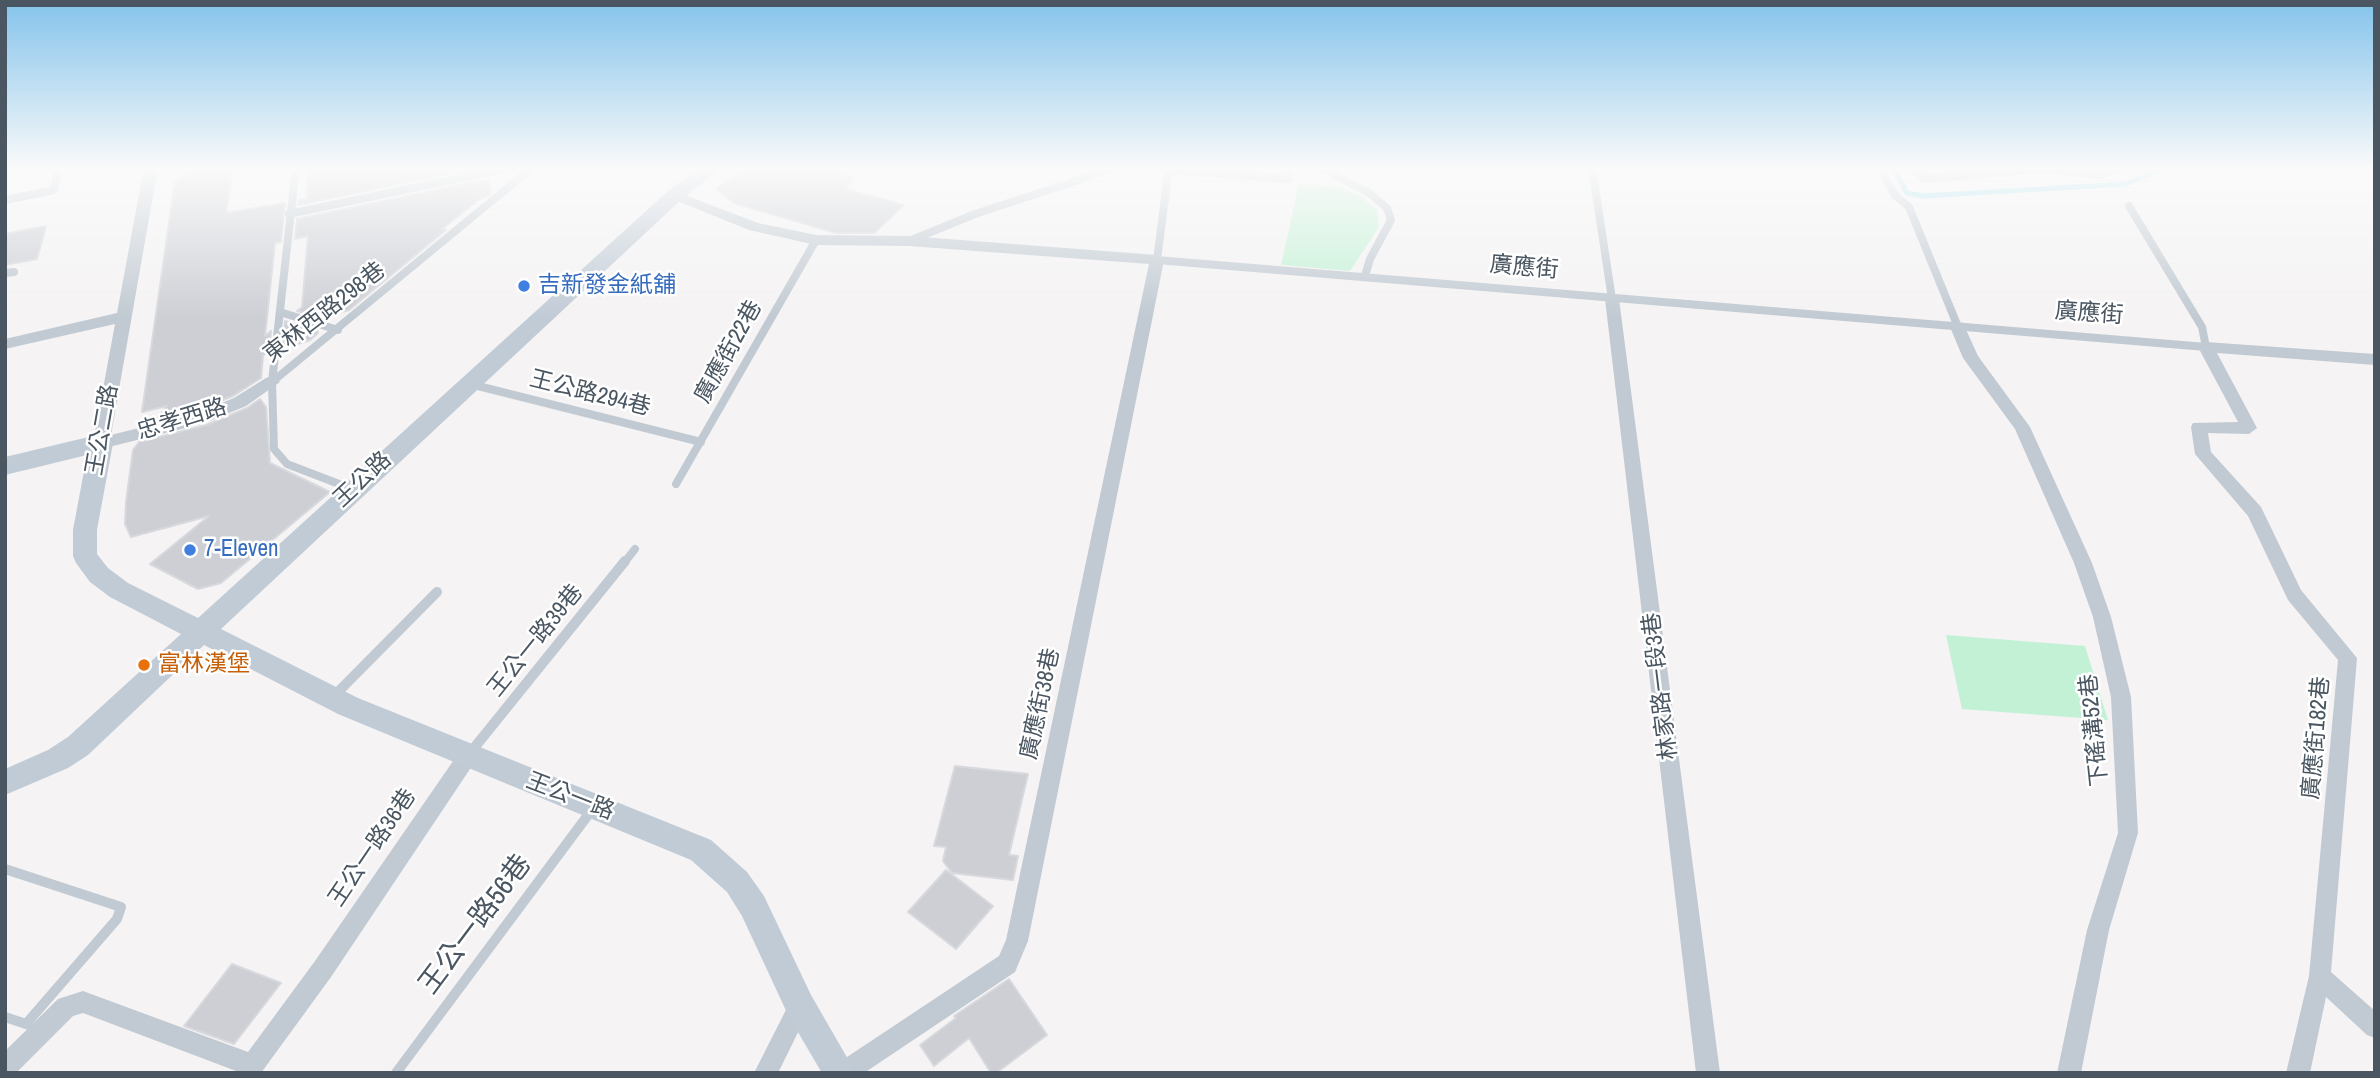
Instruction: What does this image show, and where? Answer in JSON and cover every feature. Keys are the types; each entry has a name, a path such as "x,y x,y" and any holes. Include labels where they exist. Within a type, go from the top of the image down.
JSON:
{"street":[{"name":"王公二路","path":"145,217 85,530 85,556 99,575 119,590 198,632"},
{"name":"王公路","path":"5,782 58,759 78,746 352,489 651,217"},
{"name":"廣應街","path":"730,217 754,227 816,240 909,242 1157,260"},
{"name":"廣應街38巷","path":"841,1073 1007,964 1017,941 1157,260"},
{"name":"林家路一段3巷","path":"1612,299 1708,1073"},
{"path":"5,344 124,317"},
{"name":"下磘溝52巷","path":"1958,327 1971,358 2022,427 2083,563 2102,617 2121,697 2128,833 2098,930 2069,1073"},
{"name":"廣應街","path":"2206,347 2375,360"},
{"name":"廣應街182巷","path":"2206,347 2249,428 2199,427 2203,454 2255,512 2294,594 2348,658 2320,976 2298,1073"},
{"name":"忠孝西路","path":"5,466 199,419 240,402 272,382"},
{"name":"王公一路","path":"198,632 332,698 467,757 701,850 737,881 753,906 800,1006 841,1073"},
{"name":"王公一路36巷","path":"249,1069 323,969 467,757"},
{"path":"2320,976 2375,1027"},
{"path":"5,1067 33,1026 66,1007 83,1002 249,1069"},
{"path":"765,1073 800,1006"}],"lane":[{"name":"東林西路298巷","path":"272,382 289,217"},
{"name":"東林西路298巷","path":"272,382 473,217"},
{"path":"909,242 968,217"},
{"path":"1157,260 1163,217"},
{"path":"1365,276 1390,217"},
{"path":"1600,217 1612,299"},
{"path":"1913,217 1958,327"},
{"path":"2137,217 2202,327 2206,347"},
{"name":"廣應街22巷","path":"676,484 816,240"},
{"name":"廣應街","path":"1157,260 2206,347"},
{"path":"280,312 338,330"},
{"path":"272,382 274,449 277,456 287,464 352,489"},
{"name":"王公路294巷","path":"468,384 701,442"},
{"name":"王公一路39巷","path":"467,757 635,549"},
{"path":"332,698 437,592"},
{"name":"王公一路56巷","path":"396,1073 594,807"},
{"path":"5,869 121,907 117,919 33,1026 5,1017"}],"green space":[{"path":"1292,217 1378,217 1379,227 1350,271 1281,265"},
{"path":"1946,635 2085,646 2108,720 1962,709"}],"building":[{"path":"170,217 284,217 281,242 275,243 265,336 271,331 269,353 263,355 261,378 233,396 194,411 155,421 167,406 142,412"},
{"path":"457,217 442,229 446,230 349,310 321,318 297,311 302,307 308,236 295,239 297,219"},
{"path":"783,217 891,217 874,233 836,233"},
{"path":"46,226 37,259 5,265 5,234"},
{"path":"285,321 317,330 318,333 310,340 282,349"},
{"path":"260,399 266,407 270,463 330,492 221,583 198,589 150,564 209,516 131,537 125,524 133,450 139,442 206,425 247,408"},
{"path":"955,766 1028,774 1009,855 1018,856 1013,880 952,873 943,861 946,847 934,846"},
{"path":"946,870 993,906 956,949 908,912"},
{"path":"232,964 281,983 234,1044 184,1026"},
{"path":"1009,979 1047,1035 996,1073 991,1073 969,1038 934,1066 920,1045 956,1018 954,1016"}],"place":[{"name":"吉新發金紙舖","path":"524,286"},
{"name":"7-Eleven","path":"190,550"},
{"name":"富林漢堡","path":"144,665"}]}
